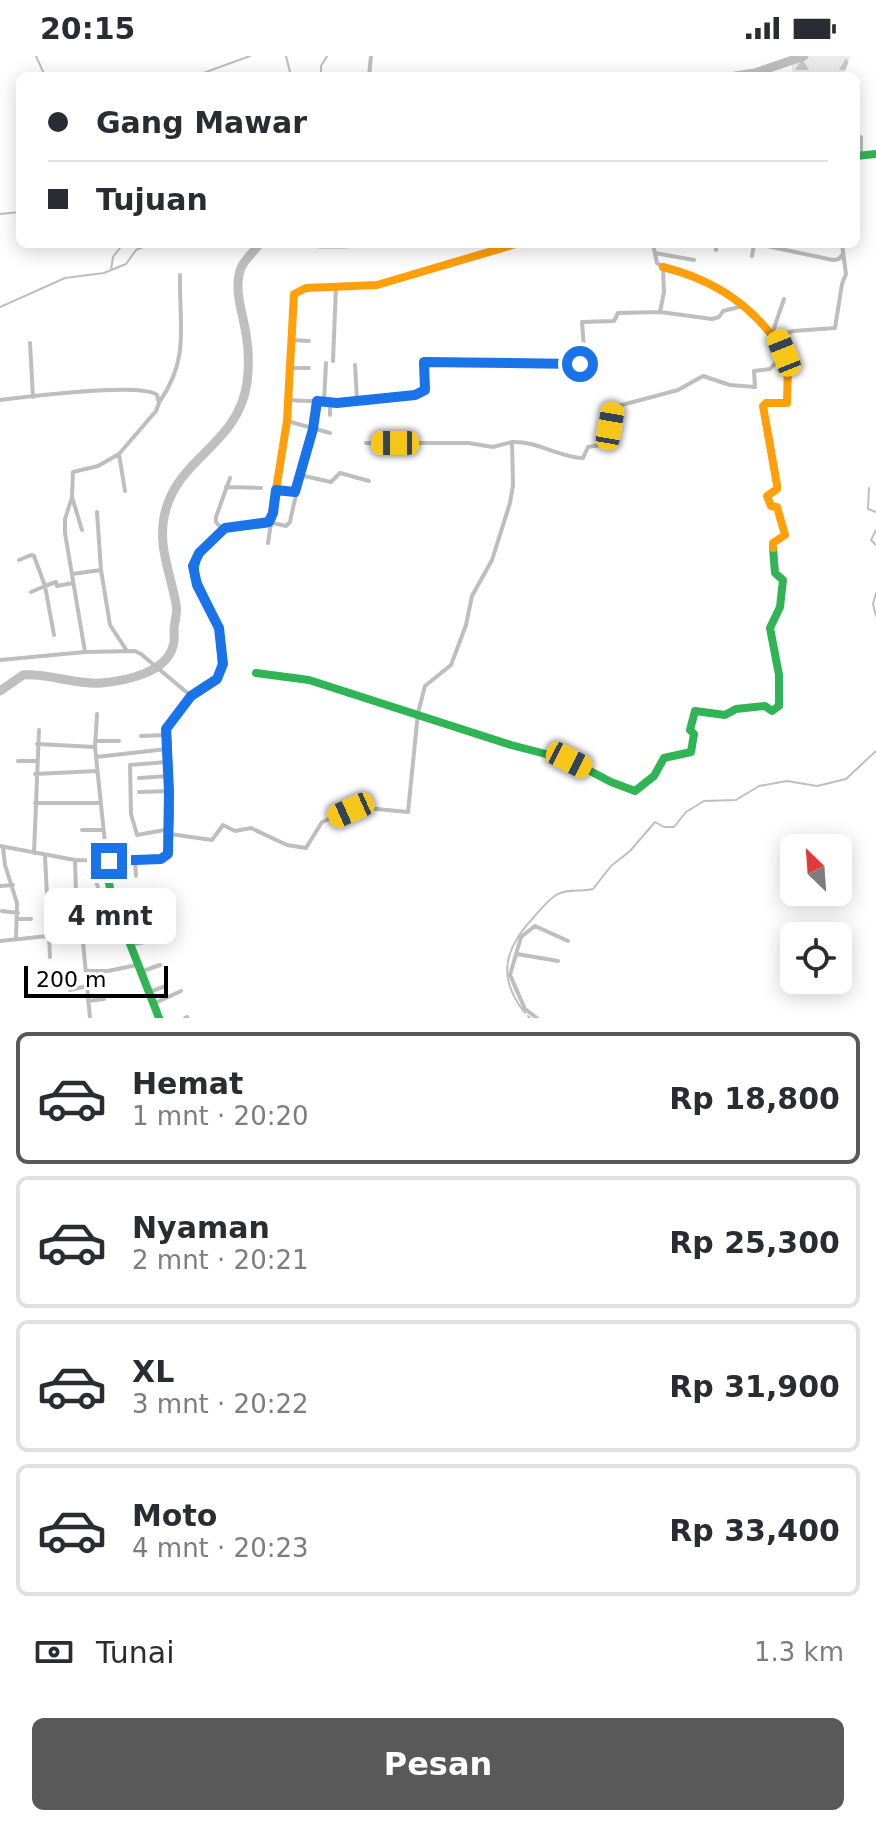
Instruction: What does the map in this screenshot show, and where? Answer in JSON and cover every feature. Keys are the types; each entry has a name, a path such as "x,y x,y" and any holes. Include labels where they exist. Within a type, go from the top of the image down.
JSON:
{"street":[{"path":"860,143 861,137"},
{"path":"268,543 287,421 294,294 306,288 377,285 502,248"},
{"path":"256,673 309,680 511,745 569,760 635,791 654,776 664,758 691,752 694,734 690,730 695,711 725,715 736,709 765,706 772,711 779,706 779,675 770,628 780,607 783,580 775,573 773,543 785,535 777,507 771,506 767,496 777,487 763,406 766,403 787,403 788,364 775,335 725,290 705,279 663,267 657,263 654,248"},
{"path":"752,256 755,248"},
{"path":"774,248 833,260 839,259 842,254"},
{"path":"775,335 835,329 846,274 842,248"},
{"path":"655,253 694,260"},
{"path":"660,312 664,296 663,267"},
{"path":"85,652 64,524 72,497 73,472 98,466 119,454 146,424 171,385 180,362 180,275"},
{"path":"333,361 336,287"},
{"path":"775,335 784,299"},
{"path":"289,400 327,402 412,396 424,392 424,362 583,364 582,322 614,321 620,312 660,312 712,319 719,317 723,311 743,306"},
{"path":"290,340 309,341"},
{"path":"30,343 33,397"},
{"path":"366,443 468,443 493,447 512,442 532,442 544,449 583,458 590,446 607,444 613,410 618,406 678,390 698,377 755,387 754,371 770,369 784,353"},
{"path":"326,363 330,415"},
{"path":"355,365 357,400"},
{"path":"290,368 309,368"},
{"path":"0,400 137,389 155,392 159,403"},
{"path":"16,939 18,916 13,885 2,865 2,847 45,856 107,862 166,857 170,831 168,725 191,696 217,679 222,667 219,628 197,585 193,569 199,553 223,530 270,522 289,525 317,401"},
{"path":"287,421 330,433"},
{"path":"167,762 130,765 131,809 137,835 170,831 212,840 223,825 235,831 251,828 287,845 306,848 322,822 351,810 366,808 408,812 418,713 425,685 453,662 472,596 492,560 510,503 513,485 512,442"},
{"path":"119,454 125,491"},
{"path":"300,475 332,482 340,473 369,481"},
{"path":"223,530 216,517 230,478"},
{"path":"226,487 261,488"},
{"path":"276,490 295,492"},
{"path":"72,497 82,530"},
{"path":"97,512 101,570 111,628 127,651"},
{"path":"19,560 34,556 45,586 54,635"},
{"path":"71,574 101,570"},
{"path":"31,592 56,582 57,586 73,583"},
{"path":"0,660 135,651 148,658 191,696"},
{"path":"97,714 97,771 111,895 159,1018"},
{"path":"34,853 39,730"},
{"path":"141,736 166,735"},
{"path":"37,744 119,741"},
{"path":"96,757 167,749"},
{"path":"18,761 36,761"},
{"path":"35,774 97,771"},
{"path":"139,778 169,776"},
{"path":"139,792 169,791"},
{"path":"34,803 100,803"},
{"path":"82,830 102,830"},
{"path":"45,856 50,957"},
{"path":"75,860 78,901 111,895"},
{"path":"135,860 136,876"},
{"path":"95,878 101,897"},
{"path":"0,886 13,885"},
{"path":"47,899 76,894"},
{"path":"2,911 31,919"},
{"path":"0,941 122,924"},
{"path":"537,1018 525,1009 511,979 510,972 521,937 532,926 568,941"},
{"path":"82,931 90,1018"},
{"path":"130,945 154,940"},
{"path":"517,954 558,961"},
{"path":"86,971 160,965"},
{"path":"70,990 87,986"},
{"path":"149,992 166,986"},
{"path":"153,1004 181,991"},
{"path":"88,1001 104,999"}],"green space":[{"path":"790,56 851,56 845,72 792,72"}],"waterway":[{"path":"36,56 43,72"},
{"path":"206,72 250,56"},
{"path":"286,56 290,72"},
{"path":"321,72 327,56"},
{"path":"758,72 804,56"},
{"path":"0,214 16,212"},
{"path":"111,270 113,257 120,248"},
{"path":"0,307 65,278 104,273 126,264 141,248"},
{"path":"0,691 23,675 91,683 121,680 153,669 169,655 174,642 177,610 163,545 163,521 173,491 233,421 242,404 248,358 238,292 239,276 242,265 256,248"},
{"path":"869,488 868,509 876,512"},
{"path":"876,530 871,540 876,545"},
{"path":"876,593 873,604 876,616"},
{"path":"525,1013 510,988 510,952 523,930 553,897 560,893 593,889 611,866 630,851 655,822 664,827 674,827 686,812 704,801 736,800 759,786 787,781 817,786 846,779 876,751"}],"traffic: fast":[{"path":"860,156 876,154"},
{"path":"159,1018 111,895 106,864 161,859 168,854 167,727 191,696 217,679 222,667 219,628 194,575 197,556 225,528 265,524 272,515"},
{"path":"256,673 309,680 511,745 569,760 635,791 654,776 664,758 691,752 694,734 690,730 695,711 725,715 736,709 765,706 772,711 779,706 779,675 770,628 780,607 783,580 775,573 773,548"}],"traffic: slow":[{"path":"272,515 287,421 294,294 306,288 377,285 502,248"},
{"path":"663,267 709,283 748,309 770,333 777,336 788,364 787,403 766,403 763,406 777,485 777,489 767,496 771,506 777,507 785,535 773,543 773,548"}],"route":[{"path":"109,861 161,859 168,854 166,729 191,696 217,679 223,664 222,638 217,621 195,579 194,563 199,553 225,528 269,522 276,490 295,492 317,413 317,401 337,403 415,395 425,390 424,362 580,364"}]}
